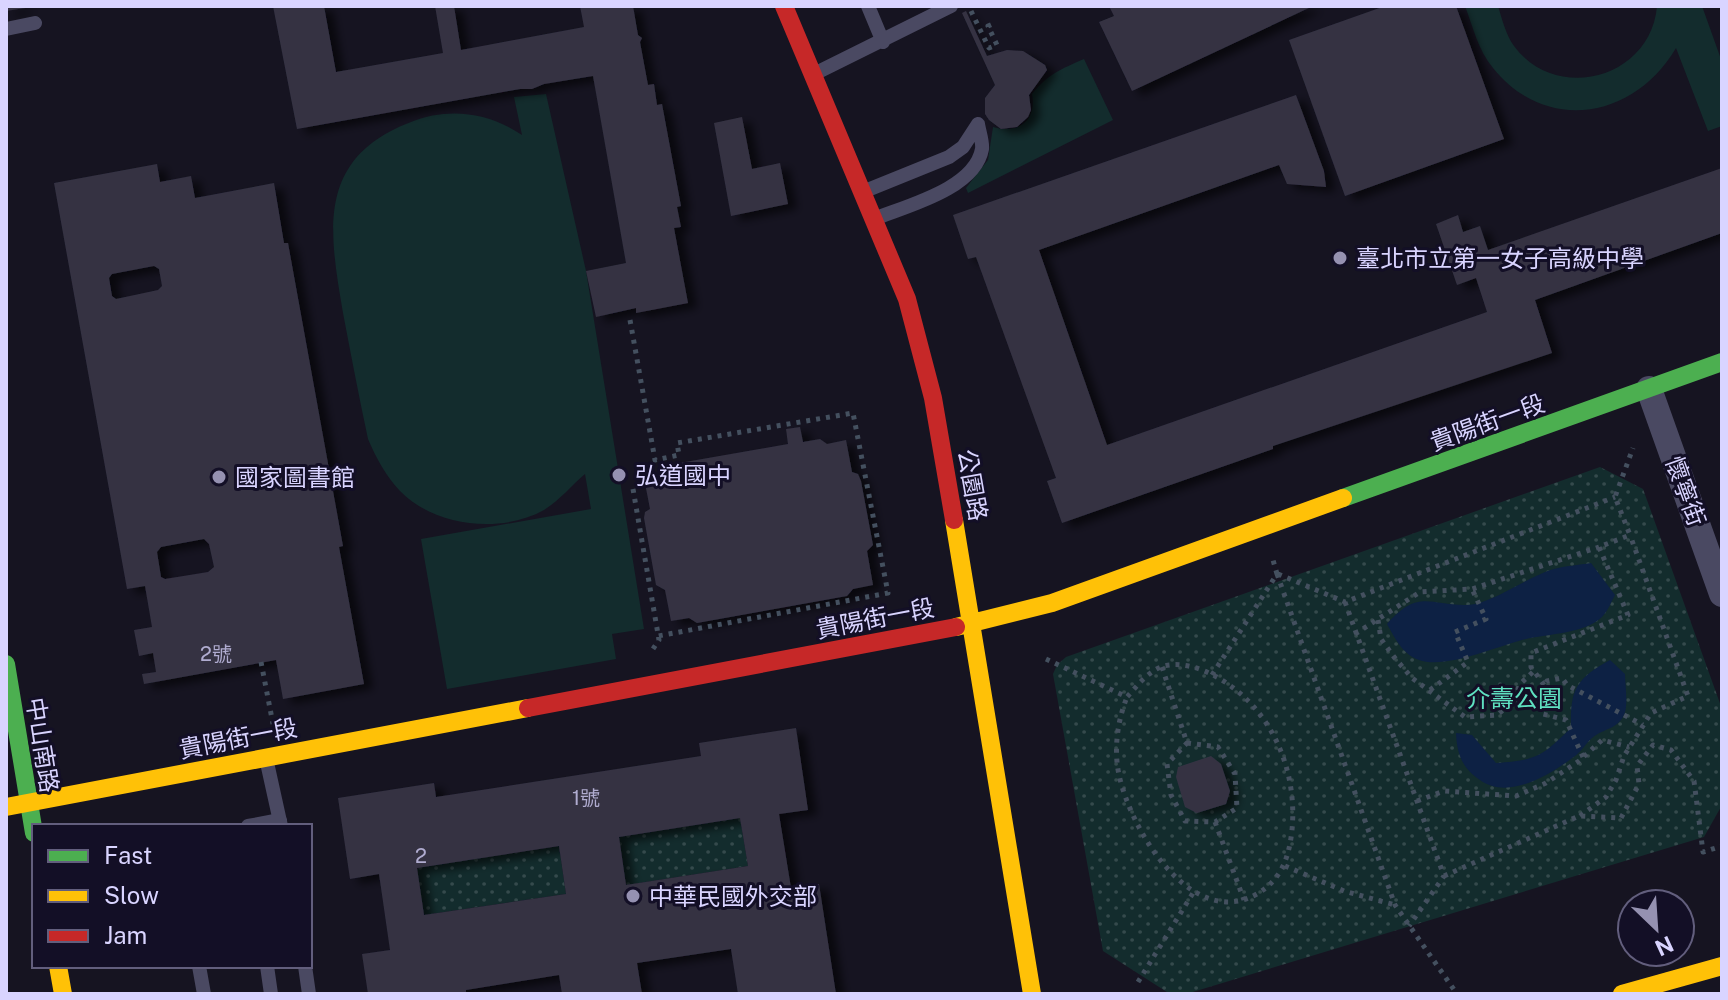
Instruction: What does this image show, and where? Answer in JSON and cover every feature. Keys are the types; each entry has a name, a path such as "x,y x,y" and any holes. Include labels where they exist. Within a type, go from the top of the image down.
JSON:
{"street":[{"name":"公園路","path":"784,6 907,299 920,339 931,385 973,624 1032,994"},
{"name":"貴陽街一段","path":"6,807 973,624 1052,603 1722,362"},
{"name":"懷寧街","path":"1649,389 1722,594"},
{"name":"中山南路","path":"6,664 32,824"},
{"path":"1622,994 1722,966"},
{"path":"58,968 63,994"}],"lane":[{"path":"868,6 883,42"},
{"path":"813,75 951,6"},
{"path":"6,29 35,23"},
{"path":"862,192 949,157 963,147 978,124 982,148 973,169 958,183 873,219"},
{"path":"266,757 280,823"},
{"path":"199,968 204,994"},
{"path":"267,968 271,994"},
{"path":"305,968 309,994"}],"path":[{"path":"969,6 989,48 997,45 988,26 995,23"},
{"path":"630,320 655,460 679,455 677,443 853,413 888,593 658,636"},
{"path":"1409,926 1444,876 1579,816 1606,797 1629,747 1651,713 1688,696 1615,497 1633,448"},
{"path":"633,489 659,640 650,654"},
{"path":"1277,574 1345,602 1615,497"},
{"path":"1262,529 1395,905 1457,994"},
{"path":"1355,634 1420,592 1472,589 1630,535"},
{"path":"1544,685 1531,667 1531,653 1628,615 1599,547"},
{"path":"1212,675 1277,574"},
{"path":"1430,690 1468,662 1455,632 1486,619 1472,589"},
{"path":"1345,602 1444,876"},
{"path":"1378,620 1381,639 1412,678 1465,717 1497,715 1512,703 1520,684 1534,671"},
{"path":"1046,659 1127,697"},
{"path":"261,662 273,725"},
{"path":"1181,665 1199,668 1244,695 1276,739 1288,768 1293,817 1285,866 1277,878 1244,900 1222,901 1193,893 1169,871 1128,804 1117,762 1120,715 1127,697 1142,680 1162,667 1181,665"},
{"path":"1162,667 1187,743"},
{"path":"1583,757 1566,720 1543,714 1537,695 1547,681 1562,678 1567,685 1643,725"},
{"path":"1417,801 1444,791 1516,796 1546,783 1602,740 1629,747"},
{"path":"1187,743 1218,747 1235,774 1237,808 1215,822 1185,821 1171,795 1167,764 1187,743"},
{"path":"1579,816 1621,818 1639,784 1637,766 1653,745 1671,750 1694,781 1703,852 1722,846"},
{"path":"1215,822 1244,900"},
{"path":"1285,866 1344,891 1395,905"},
{"path":"1138,982 1193,893"}],"green space":[{"path":"1465,6 1498,6 1511,42 1532,64 1554,74 1577,78 1599,75 1620,66 1638,51 1651,31 1657,6 1702,6 1722,62 1722,126 1708,131 1676,48 1659,72 1638,90 1614,103 1589,109 1564,110 1539,103 1515,89 1493,68 1480,46"},
{"path":"1084,59 1113,120 968,193 966,188 988,160 993,127 1011,129 1024,123 1032,112 1032,94 1038,87 1055,73"},
{"path":"546,94 586,271 644,629 612,634 616,659 447,689 421,539 591,509 585,474 544,510 527,518 489,524 469,523 431,513 400,491 368,439 334,254 336,200 344,177 358,156 380,137 425,117 453,113 496,121 522,135 514,97"},
{"name":"介壽公園","path":"1600,467 1643,489 1722,709 1722,805 1704,837 1186,994 1170,994 1103,951 1053,674 1057,665 1066,657"},
{"path":"740,818 748,866 626,885 619,837"},
{"path":"559,846 566,894 424,915 417,868"}],"water":[{"path":"1591,563 1615,595 1602,617 1577,630 1526,639 1472,656 1430,662 1408,654 1387,624 1417,602 1477,603 1558,568"},
{"path":"1610,660 1625,674 1623,718 1592,738 1575,756 1529,783 1504,788 1480,780 1465,765 1459,754 1456,733 1472,735 1496,763 1531,758 1546,751 1571,728 1572,704 1577,686 1589,673"}],"building":[{"path":"6,6 25,6 25,8 6,11"},
{"path":"273,6 324,6 336,72 443,53 435,6 454,6 461,50 584,27 580,6 633,6 638,35 642,38 640,42 648,85 654,84 657,105 662,104 681,206 677,207 681,227 674,228 688,303 636,313 636,308 596,317 586,271 626,263 593,76 297,129"},
{"path":"1109,6 1313,6 1132,91 1099,22 1114,16"},
{"path":"1385,6 1456,6 1504,139 1345,196 1289,40"},
{"path":"966,11 987,56 1007,50 1023,51 1045,65 1047,70 1029,95 1031,110 1028,117 1017,127 1001,129 985,114 985,98 995,85 962,13"},
{"path":"1296,95 1324,171 1326,187 1287,184 1279,165 1039,250 1107,445 1487,312 1476,278 1457,285 1436,224 1458,215 1463,232 1480,226 1488,250 1722,168 1722,233 1535,300 1552,353 1273,446 1273,449 1062,523 1047,481 1056,478 976,257 968,259 953,215"},
{"path":"742,117 752,169 780,163 788,204 731,216 714,123"},
{"name":"國家圖書館","path":"157,164 160,182 191,176 195,198 274,183 284,243 288,243 343,546 339,547 364,684 283,699 276,660 144,684 142,674 156,672 153,653 139,656 134,630 152,627 145,586 127,589 54,183","holes":["154,266 159,269 162,286 158,290 116,299 112,296 109,278 112,274","204,539 209,544 214,567 208,572 165,579 161,577 157,552 161,547"]},
{"path":"800,427 803,442 820,439 827,444 846,440 852,472 858,474 861,481 873,545 867,551 873,585 853,589 847,596 697,623 689,618 671,621 665,590 656,585 644,518 645,512 650,509 644,478 665,473 668,465 788,444 786,429"},
{"path":"796,728 808,810 779,814 791,888 819,884 836,994 738,994 731,949 637,963 642,994 562,994 559,975 466,990 466,994 368,994 362,954 390,950 379,874 350,879 338,798 434,783 436,797 701,756 699,743","holes":["740,818 748,866 626,885 619,837","559,846 566,894 424,915 417,868"]},
{"path":"1211,756 1221,764 1230,791 1226,804 1197,813 1185,807 1176,777 1178,767"}],"traffic: fast":[{"path":"1343,498 1722,362"},
{"path":"6,664 33,824"}],"traffic: slow":[{"path":"956,627 1052,603 1343,498"},
{"path":"954,520 1032,994"},
{"path":"6,807 528,708"},
{"path":"1622,994 1722,966"},
{"path":"58,968 63,994"}],"traffic: jam":[{"path":"784,6 907,299 933,398 954,520"},
{"path":"528,708 956,627"}],"place":[{"name":"臺北市立第一女子高級中學","path":"1340,258"},
{"name":"弘道國中","path":"619,475"},
{"name":"國家圖書館","path":"219,477"},
{"name":"中華民國外交部","path":"633,896"}]}
